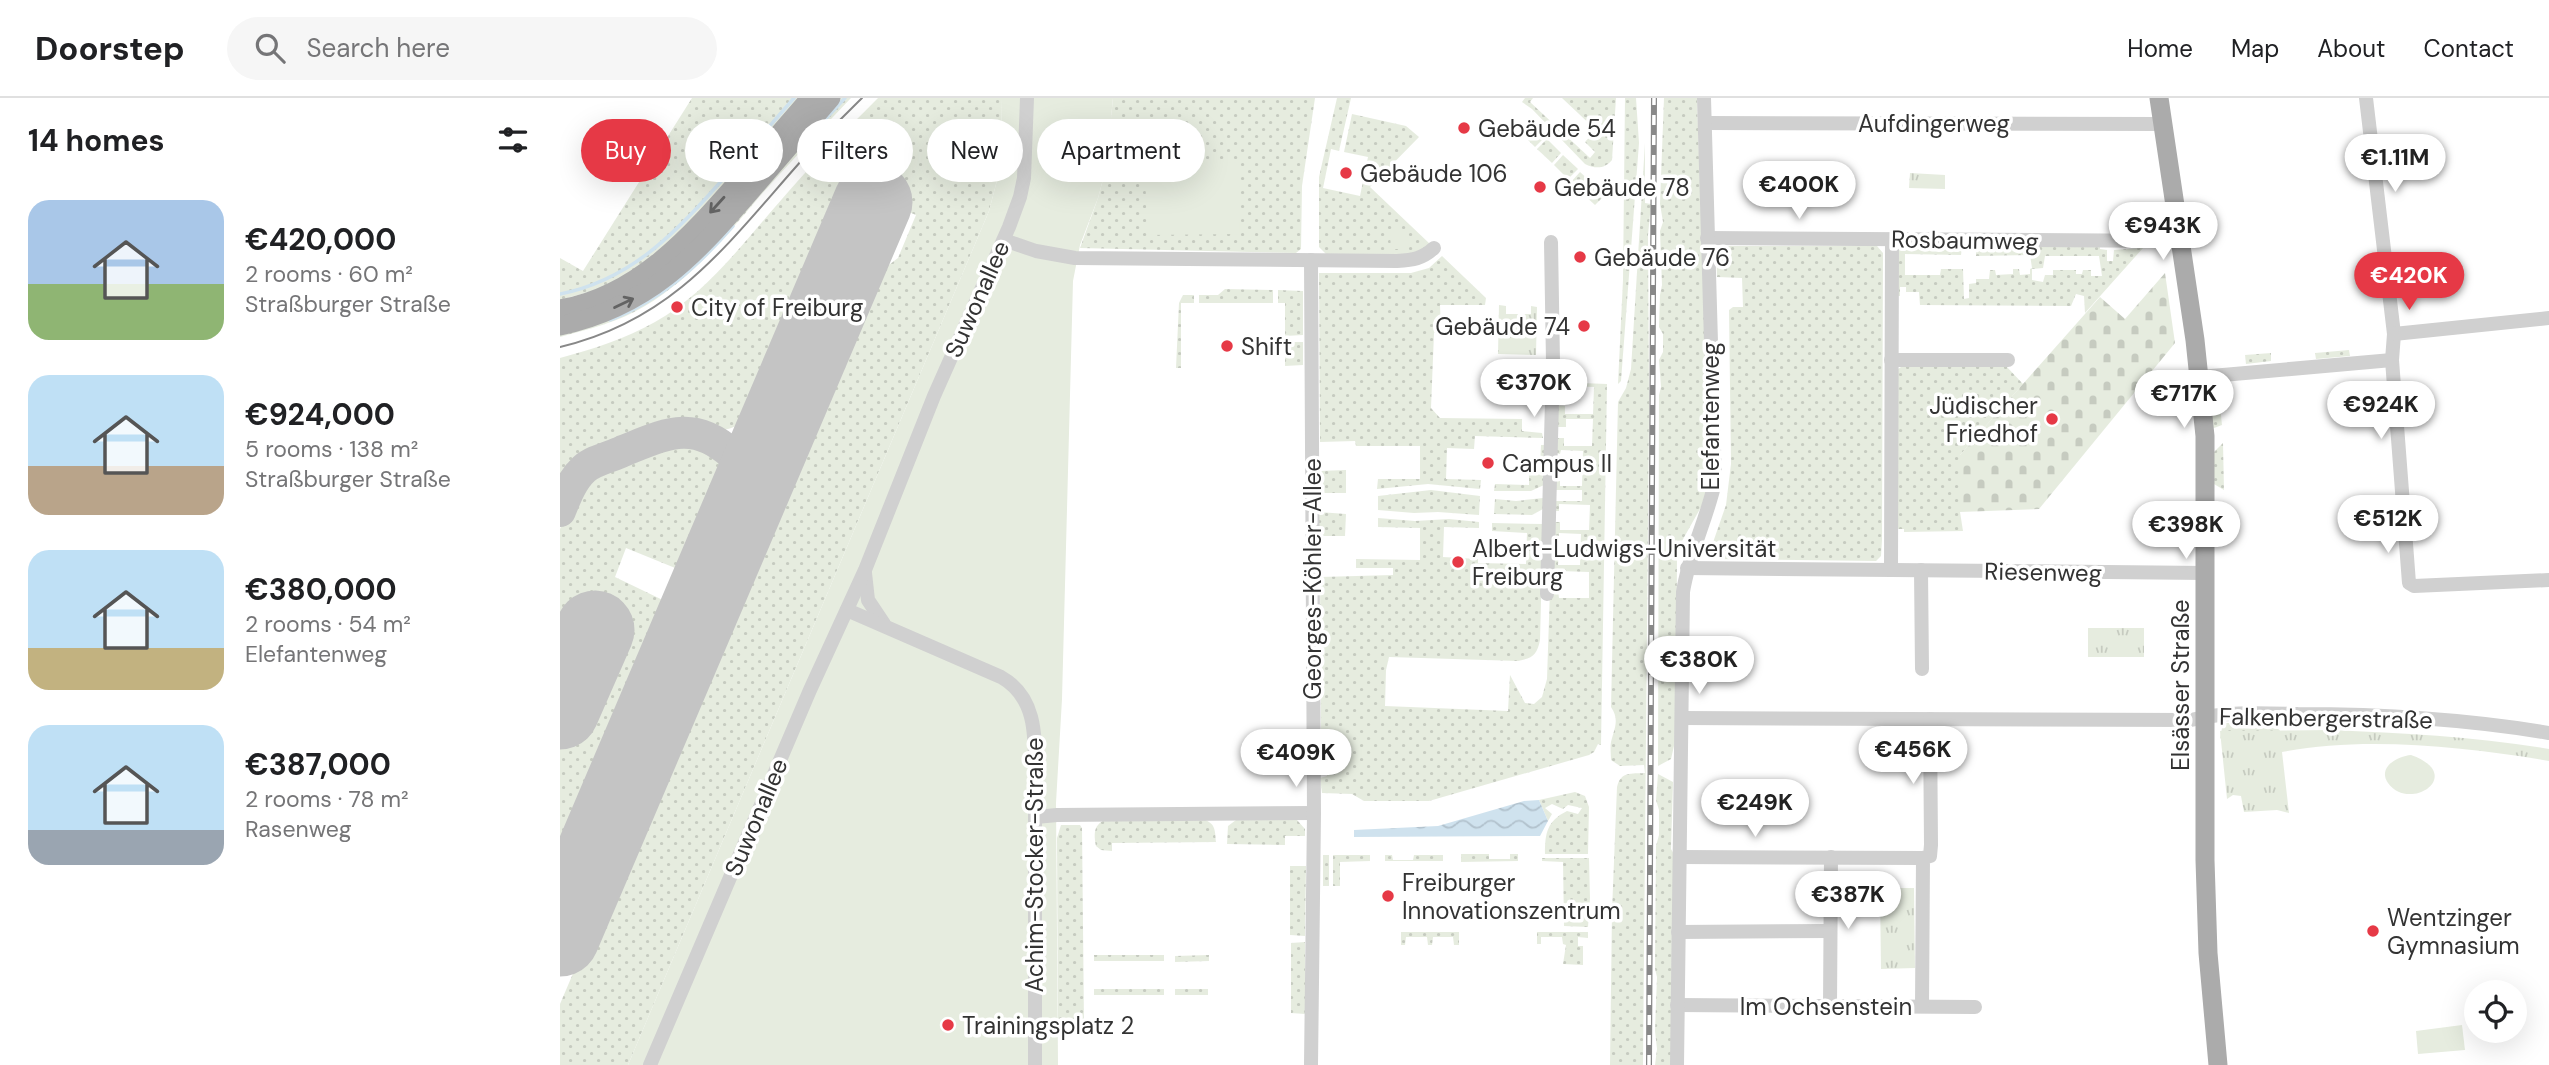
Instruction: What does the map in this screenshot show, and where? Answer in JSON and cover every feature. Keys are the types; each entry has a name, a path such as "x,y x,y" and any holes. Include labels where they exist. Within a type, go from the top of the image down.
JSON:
{"main road":[{"path":"560,309 582,304 619,289 671,253 702,222 810,98"},
{"path":"560,326 621,305 674,273 708,240 831,98"},
{"name":"Elsässer Straße","path":"2159,98 2200,377 2205,436 2204,717 2208,953 2218,1065"}],"street":[{"name":"Suwonallee","path":"650,1065 864,570 934,396 1004,240 1024,178 1027,98"},
{"name":"Elefantenweg","path":"1677,1065 1683,592 1686,568 1716,482 1704,98"},
{"path":"2366,98 2394,334 2392,360 2409,583 2414,586 2549,580"},
{"name":"Aufdingerweg","path":"1705,123 2164,124"},
{"name":"Rosbaumweg","path":"1707,238 2180,241"},
{"path":"1891,570 1892,239"},
{"path":"1004,240 1037,251 1075,258 1415,260 1434,248"},
{"path":"1547,594 1553,362 1551,242"},
{"name":"Georges-Köhler-Allee","path":"1311,260 1314,813 1311,1065"},
{"path":"2394,334 2549,318"},
{"path":"1891,360 2008,360"},
{"path":"2200,377 2392,360"},
{"name":"Riesenweg","path":"1686,568 2206,573"},
{"path":"864,570 868,600 880,621 890,630"},
{"path":"1921,570 1922,669"},
{"name":"Achim-Stocker-Straße","path":"847,610 995,674 1019,690 1031,712 1036,817 1035,1065"},
{"name":"Falkenbergerstraße","path":"1682,718 2191,720 2219,713 2338,714 2463,721 2549,733"},
{"path":"1680,857 1930,856 1930,719"},
{"path":"1036,817 1314,813"},
{"path":"1830,1005 1831,857"},
{"path":"1922,1006 1923,858"},
{"path":"1678,932 1830,931"},
{"name":"Im Ochsenstein","path":"1677,1005 1975,1007"}],"green space":[{"path":"692,98 802,98 783,120 685,119 685,182 728,182 690,225 656,257 603,288 560,300 560,258 583,271 639,182 671,182 671,131"},
{"path":"839,98 851,98 831,119 815,119"},
{"path":"878,98 1002,98 1002,119 927,119 927,182 997,182 989,211 628,1065 560,1065 560,1004 869,280 898,258 916,215 849,187 753,414 728,429 715,431 683,425 626,444 573,471 560,495 560,358 632,334 674,310 708,282 797,182 913,182 913,119 857,119"},
{"path":"1002,98 1113,98 1111,119 1037,119 1037,182 1102,182 1080,245 1073,281 1062,699 1056,803 1058,1065 628,1065 989,211 997,182 1023,182 1023,119 1002,119"},
{"path":"1113,98 1315,98 1302,186 1301,249 1296,253 1080,248 1102,182 1205,182 1205,119 1111,119"},
{"path":"1337,98 1351,98 1339,151 1331,149 1323,188 1360,196 1368,157 1344,152 1352,114 1406,126 1419,137 1370,187 1430,244 1415,254 1327,255 1319,247 1319,177"},
{"path":"1525,98 1533,98 1530,102 1590,158 1595,152 1585,142 1596,130 1562,98 1616,98 1612,160 1600,167 1585,164 1522,102"},
{"path":"1625,98 1636,98 1639,143 1621,381 1618,384 1623,280"},
{"path":"1664,98 1697,98 1710,465 1705,500 1682,541 1677,557 1676,737 1671,759 1658,766 1659,360 1663,352 1663,334 1659,327 1662,285 1660,231 1663,222 1660,204"},
{"path":"1534,126 1545,137 1535,147 1524,136"},
{"path":"797,134 797,155 783,171 783,146"},
{"path":"1547,139 1561,153 1552,163 1537,149"},
{"path":"1645,143 1645,203 1651,204 1648,235 1649,407 1643,1065 1610,1065 1617,787 1624,776 1645,773 1644,765 1620,766 1611,760 1611,742 1616,720 1611,707 1618,402 1626,388 1631,369"},
{"path":"1563,155 1578,169 1568,179 1554,165"},
{"path":"1205,162 1239,162 1240,234 1147,235 1146,182 1205,182"},
{"path":"1580,172 1591,182 1582,192 1571,182"},
{"path":"1910,173 1945,175 1945,189 1909,188"},
{"path":"741,182 773,182 693,270 662,295 604,325 560,337 560,332 568,331"},
{"path":"1593,185 1605,195 1595,205 1584,195"},
{"path":"1407,232 1408,249 1391,249 1390,233"},
{"path":"1976,245 2100,246 2100,249 2107,250 2107,261 2113,261 2114,250 2143,248 2085,313 2084,296 2076,294 2071,306 1920,305 1919,292 1906,292 1906,287 1900,287 1900,296 1896,296 1897,247 1962,247 1961,255 1905,254 1905,275 1940,275 1941,269 1963,269 1964,299 1969,298 1969,284 1976,283 1976,279 1989,279 1990,270 1995,270 1996,275 2013,274 2013,269 2019,269 2020,275 2030,274 2032,268 2030,255 1976,256","holes":["2045,256 2099,256 2102,276 2091,276 2091,270 2083,270 2082,274 2076,274 2076,270 2053,270 2053,275 2045,275 2043,282 2032,280 2032,269 2043,268"]},
{"path":"1725,246 1877,246 1883,253 1882,540 1881,556 1876,561 1714,559 1709,554 1726,505 1731,464 1729,310 1743,307 1742,278 1717,277 1718,256"},
{"path":"1442,256 1486,298 1485,305 1440,305 1441,332 1434,333 1431,408 1440,418 1522,419 1522,431 1542,433 1543,438 1475,436 1474,449 1447,448 1446,479 1481,480 1480,489 1428,484 1377,489 1378,479 1420,479 1420,446 1356,446 1355,441 1320,442 1319,273 1411,273 1429,268"},
{"name":"Jüdischer Friedhof","path":"2165,273 2175,343 2039,509 1960,512 1960,455 2100,297 2125,319"},
{"path":"1225,289 1273,290 1273,303 1199,303 1199,295 1218,295"},
{"path":"1278,290 1303,291 1303,335 1285,336 1285,303 1278,303"},
{"path":"1183,295 1194,295 1194,303 1181,303 1181,368 1176,368 1179,303"},
{"path":"1499,305 1506,306 1506,314 1531,314 1531,306 1537,307 1536,355 1498,354"},
{"path":"1285,342 1303,342 1303,365 1285,366"},
{"path":"2349,350 2350,356 2316,359 2315,353"},
{"path":"2271,353 2271,361 2246,364 2245,355"},
{"path":"2006,366 2023,384 1960,455 1960,512 1963,531 1904,532 1904,529 1896,529 1898,369"},
{"path":"2217,381 2222,425 2214,428 2209,392"},
{"path":"1556,382 1607,384 1601,745 1598,744 1589,755 1429,801 1364,801 1352,794 1322,793 1320,778 1327,776 1327,745 1321,742 1320,577 1393,575 1393,568 1356,568 1356,559 1420,560 1420,528 1378,527 1378,518 1479,522 1479,528 1444,527 1443,557 1478,559 1478,563 1526,564 1527,533 1492,531 1492,523 1543,524 1540,640 1534,655 1518,661 1389,657 1385,706 1508,711 1510,675 1525,703 1534,704 1542,697 1547,679 1550,589 1558,590 1559,598 1589,598 1589,572 1559,571 1558,579 1551,579 1552,546 1559,546 1558,565 1580,565 1581,534 1559,533 1559,541 1553,541 1553,522 1560,522 1560,530 1589,530 1590,505 1559,504 1559,511 1554,511 1554,501 1582,501 1582,490 1554,490 1555,471 1560,471 1560,486 1582,486 1583,451 1561,450 1560,454 1555,453 1556,438 1564,438 1564,446 1592,446 1593,419 1566,419 1566,427 1555,427 1555,405 1565,406 1565,414 1593,414 1594,387 1567,386 1566,395 1555,394"},
{"path":"682,438 705,445 719,462 725,478 685,572 626,548 615,577 671,604 560,867 560,529 582,480 671,440"},
{"path":"2223,443 2224,490 2214,484 2214,452"},
{"path":"1541,445 1545,445 1544,485 1531,491 1494,491 1495,484 1529,485 1529,467 1540,467"},
{"path":"1346,470 1346,493 1320,493 1319,471"},
{"path":"1431,490 1480,496 1479,515 1378,510 1378,496"},
{"path":"1543,498 1543,509 1532,515 1494,514 1495,499 1516,501"},
{"path":"1319,512 1346,514 1345,536 1319,536"},
{"path":"2088,628 2144,628 2144,657 2088,657"},
{"path":"2223,723 2273,723 2281,732 2224,741 2220,738"},
{"path":"2331,730 2495,741 2549,749 2549,761 2484,751 2416,745 2314,747 2282,752 2289,813 2277,810 2244,812 2241,796 2233,795 2227,799 2220,731"},
{"path":"2411,755 2427,763 2434,772 2434,781 2419,793 2408,794 2397,791 2388,783 2385,772 2390,763"},
{"path":"1658,774 1673,782 1671,849 1675,856 1671,1065 1655,1065"},
{"path":"1575,792 1585,796 1589,807 1588,854 1545,854 1551,823 1567,811 1578,814 1582,808 1568,805 1563,809 1552,804 1545,808 1552,814 1548,821 1539,800"},
{"path":"1105,820 1205,820 1213,826 1216,842 1112,843 1112,851 1101,850 1096,846 1095,831"},
{"path":"1236,820 1297,820 1305,829 1305,836 1285,836 1285,845 1227,844 1228,826"},
{"path":"1061,825 1080,825 1082,828 1084,1024 1058,1024 1057,838"},
{"path":"1461,854 1489,854 1489,859 1510,859 1510,854 1518,854 1518,861 1461,862"},
{"path":"1323,855 1329,855 1329,886 1323,886"},
{"path":"1333,855 1370,855 1370,861 1340,862 1340,886 1333,886"},
{"path":"1385,855 1392,855 1393,860 1413,860 1414,855 1443,855 1443,861 1385,861"},
{"path":"1542,858 1589,858 1588,927 1564,926 1563,862 1542,861"},
{"path":"1290,866 1306,866 1305,936 1290,935"},
{"path":"1880,888 1914,888 1915,968 1881,969"},
{"path":"1401,932 1459,932 1459,945 1454,945 1453,937 1433,937 1432,945 1428,945 1427,937 1406,937 1405,945 1401,945"},
{"path":"1537,932 1588,932 1588,938 1578,937 1578,946 1583,946 1583,965 1563,964 1566,945 1563,944 1562,937 1541,937 1541,944 1537,944"},
{"path":"1305,942 1305,1014 1291,1013 1291,943"},
{"path":"1094,955 1164,955 1164,961 1094,961"},
{"path":"1209,955 1209,961 1175,962 1175,956"},
{"path":"1094,989 1164,989 1164,995 1094,995"},
{"path":"1175,989 1208,989 1208,995 1175,995"},
{"path":"2462,1025 2465,1050 2418,1054 2416,1031"}],"water":[{"path":"1539,800 1548,821 1540,836 1354,837 1354,830 1438,826 1524,801"}],"waterway":[{"path":"560,294 606,279 627,268 665,239 699,205 794,98"},
{"path":"825,119 845,98"},
{"path":"610,320 645,303 677,281 733,226"}],"taxiway":[{"path":"560,511 573,483 588,466 653,439 679,433 705,436 732,454 746,470 750,490"}],"runway":[{"path":"560,937 873,202"},
{"path":"560,710 595,630"}],"tram line":[{"path":"560,347 600,335 636,318 668,298 723,249 862,98"}],"railway":[{"path":"1649,1065 1654,98"}],"place":[{"name":"Gebäude 54","path":"1464,128"},
{"name":"Gebäude 106","path":"1346,173"},
{"name":"Gebäude 78","path":"1540,187"},
{"name":"Gebäude 76","path":"1580,257"},
{"name":"City of Freiburg","path":"677,307"},
{"name":"Gebäude 74","path":"1584,326"},
{"name":"Shift","path":"1227,346"},
{"name":"Jüdischer Friedhof","path":"2052,419"},
{"name":"Campus II","path":"1488,463"},
{"name":"Albert-Ludwigs-Universität Freiburg","path":"1458,562"},
{"name":"Freiburger Innovationszentrum","path":"1388,896"},
{"name":"Wentzinger Gymnasium","path":"2373,931"},
{"name":"Trainingsplatz 2","path":"948,1025"}]}
